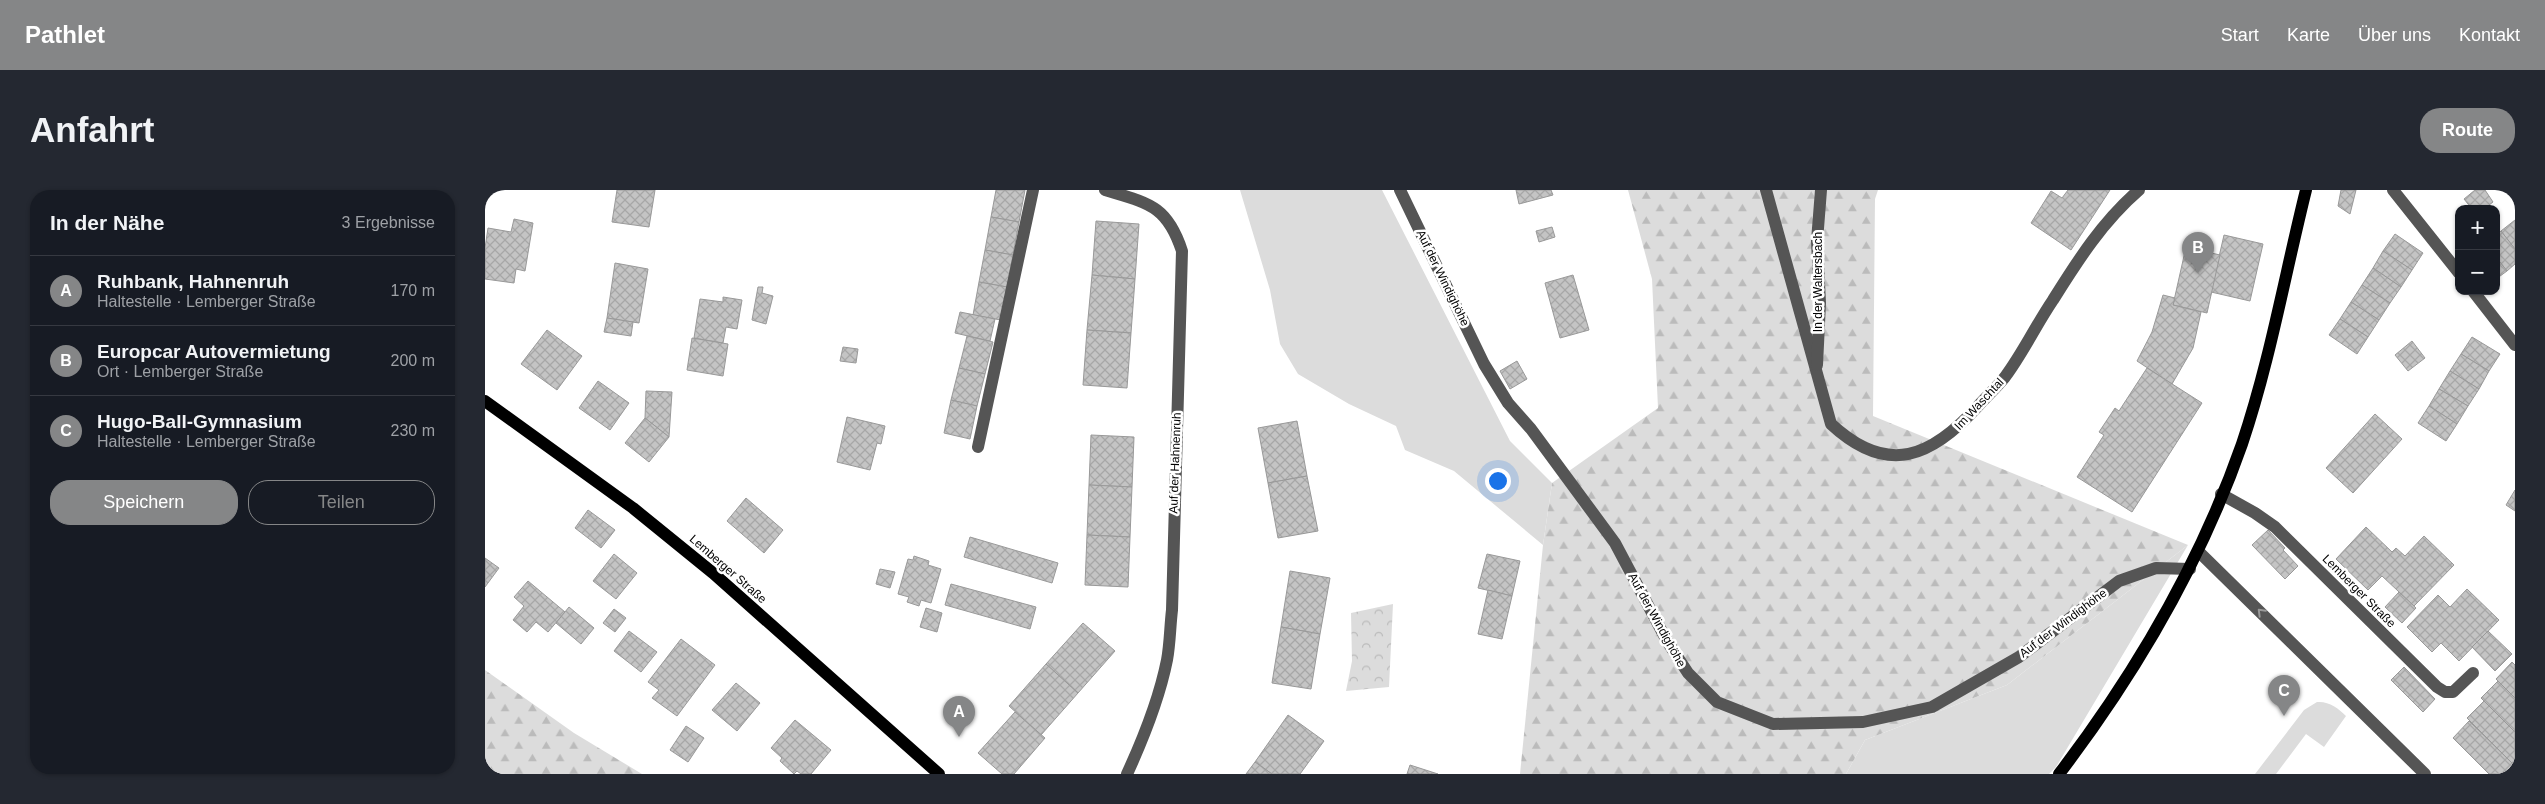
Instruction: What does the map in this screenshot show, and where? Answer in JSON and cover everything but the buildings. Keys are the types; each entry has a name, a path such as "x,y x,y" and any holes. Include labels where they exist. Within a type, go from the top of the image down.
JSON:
{"main road":[{"path":"2059,774 2117,696 2143,655 2190,570 2241,445 2255,400 2306,190"},
{"name":"Lemberger Straße","path":"485,402 633,508 713,573 939,774"}],"street":[{"path":"978,447 1033,190"},
{"name":"Auf der Hahnenruh","path":"1105,190 1153,206 1170,221 1182,251 1172,610 1167,659 1159,692 1144,735 1127,774"},
{"name":"Auf der Windighöhe","path":"1401,190 1484,364 1508,403 1531,429 1615,543 1667,640 1687,673 1717,702 1773,724 1863,722 1932,707 2019,657 2119,581 2156,568 2190,570"},
{"name":"Im Waschtal","path":"1766,190 1831,424 1847,440 1872,452 1906,456 1921,452 1958,429 2005,377 2093,240 2116,210 2139,190"},
{"name":"In der Waltersbach","path":"1816,374 1820,303 1817,241 1821,190"},
{"path":"2393,190 2455,268"},
{"path":"2476,295 2515,345"},
{"name":"Lemberger Straße","path":"2221,494 2255,512 2275,527 2437,687 2445,692 2453,692 2473,673"},
{"path":"2198,551 2425,774"}],"green space":[{"path":"1240,190 1382,190 1510,441 1552,483 1543,545 1454,471 1405,450 1396,426 1349,404 1298,374 1280,344 1270,290"},
{"path":"1628,190 1878,190 1875,199 1873,416 2188,545 2007,685 1865,740 1846,774 1520,774 1543,545 1552,483 1658,408 1652,279"},
{"path":"2188,545 2056,767 2049,774 1846,774 1865,740 2007,685"},
{"path":"1393,604 1389,687 1346,691 1352,661 1351,613"},
{"path":"485,670 574,733 642,774 485,774"},
{"path":"2317,702 2333,706 2346,716 2324,747 2306,734 2276,774 2255,774 2304,710"}],"place":[{"name":"Europcar Autovermietung","path":"2198,273"},
{"name":"Hugo-Ball-Gymnasium","path":"2284,716"},
{"name":"Ruhbank, Hahnenruh","path":"959,737"}]}
